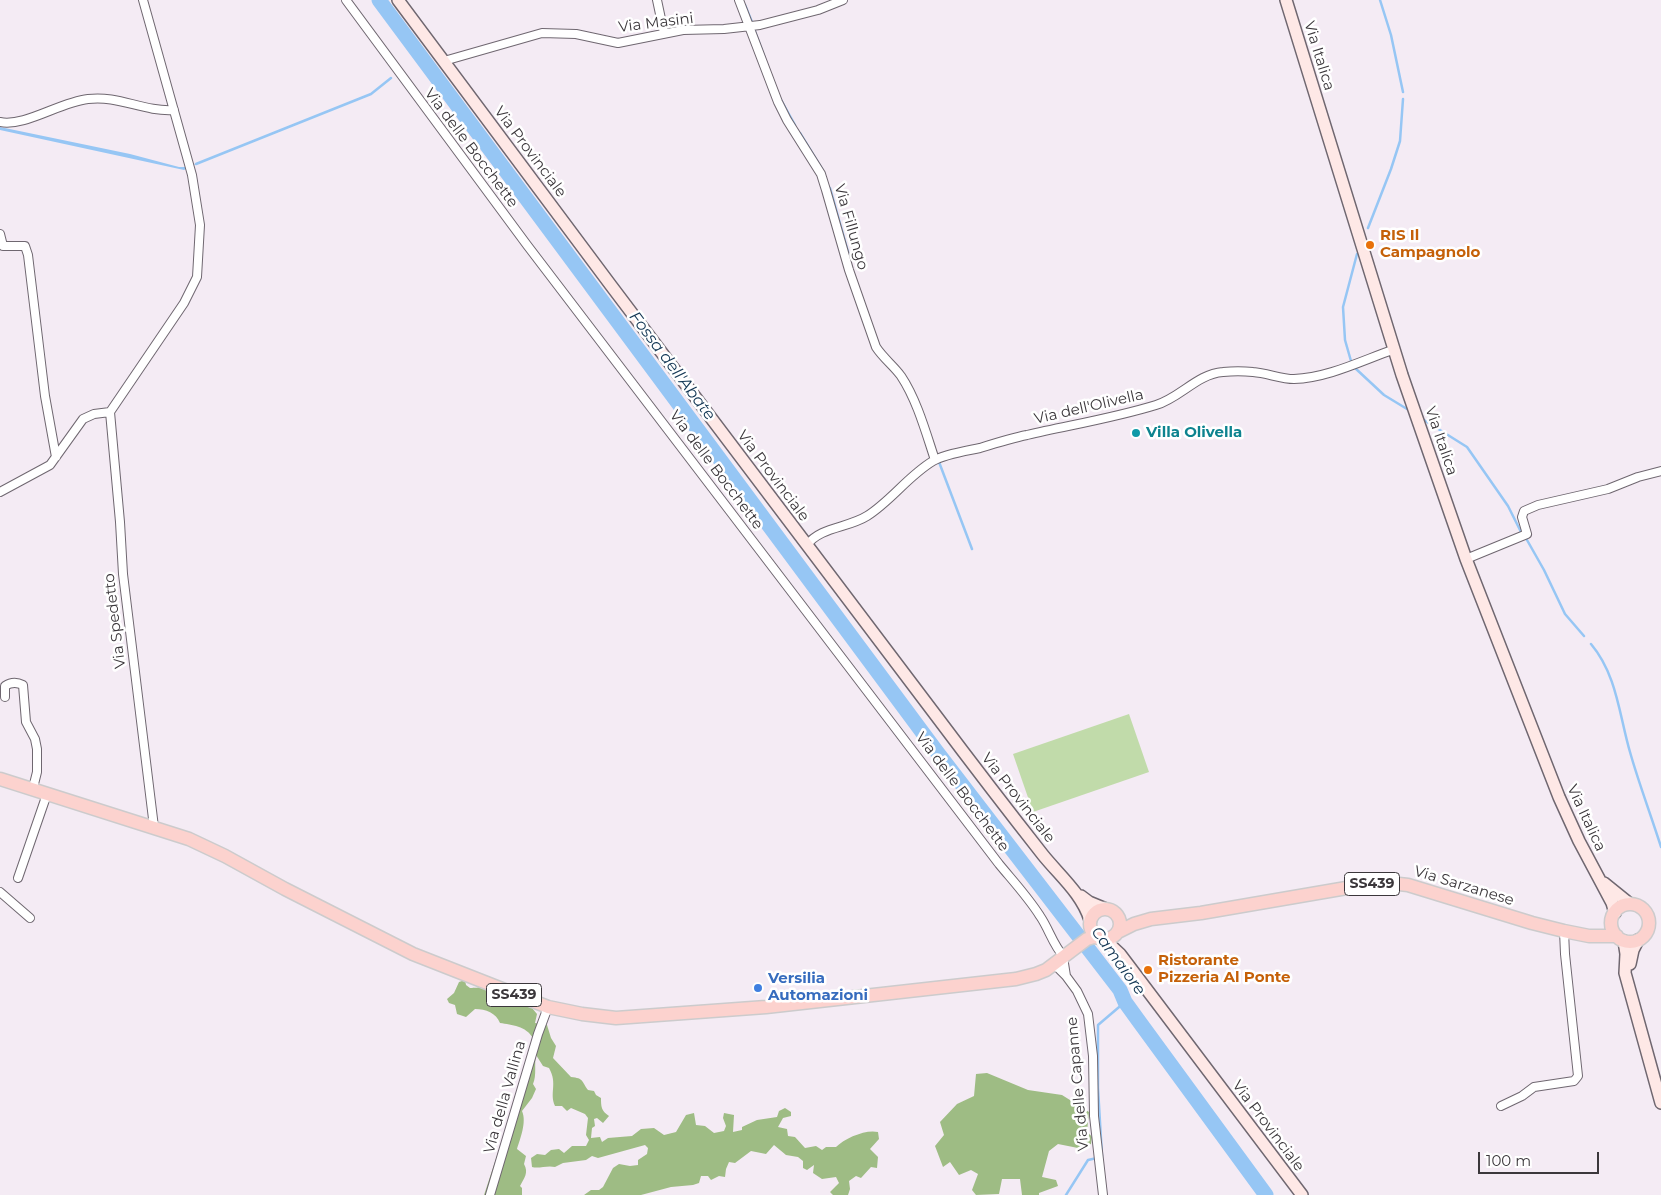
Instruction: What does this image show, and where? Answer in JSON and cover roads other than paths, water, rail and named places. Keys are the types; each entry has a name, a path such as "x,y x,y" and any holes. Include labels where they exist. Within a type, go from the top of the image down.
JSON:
{"main road":[{"name":"Via Provinciale","path":"398,0 596,267 960,748 1044,856 1076,892 1085,907 1094,933 1120,954"},
{"name":"Via Italica","path":"1286,0 1402,376 1466,560 1559,797 1579,841 1612,903 1613,915"},
{"name":"SS439","path":"0,779 188,839 225,856 285,889 413,954 548,1008 582,1014 616,1018 766,1007 1026,977 1043,972 1094,933"},
{"name":"Via Italica","path":"1600,880 1630,904"},
{"name":"Via Sarzanese","path":"1117,933 1134,924 1151,919 1200,913 1364,885 1390,883 1414,886 1532,923 1589,936"},
{"name":"Via Provinciale","path":"1076,892 1089,902 1111,910"},
{"path":"1589,936 1604,928 1621,906 1636,905 1646,912 1661,916"},
{"path":"1111,910 1120,920 1117,933 1111,938 1094,933 1094,913 1111,910"},
{"name":"Via Sarzanese","path":"1111,910 1151,919"},
{"path":"1632,996 1630,966 1633,950 1638,940 1648,930 1649,920 1646,912"},
{"path":"1613,915 1612,928 1620,938 1626,954 1625,973 1661,1103"},
{"path":"1648,930 1661,925"},
{"name":"Via Provinciale","path":"1117,933 1117,948 1120,954 1302,1195"},
{"name":"SS439","path":"1589,936 1620,938 1631,942 1638,940"}],"street":[{"path":"0,492 50,465 83,418 94,414 110,412 184,302 197,277 200,225 192,175 143,0"},
{"name":"Via delle Bocchette","path":"346,0 533,253 1028,900 1042,919 1061,958"},
{"path":"657,0 664,33"},
{"name":"Via Fillungo","path":"739,0 787,120 820,174 849,270 876,347 882,356 901,375 935,460"},
{"name":"Via Masini","path":"444,61 542,33 576,34 618,43 664,33 748,26 783,20 818,10 843,0"},
{"path":"0,122 17,123 58,106 92,98 123,100 148,109 174,110"},
{"path":"0,234 3,246 25,246 45,396 56,457"},
{"name":"Via dell'Olivella","path":"807,545 818,534 866,517 888,501 915,473 935,460 1027,435 1119,416 1159,404 1211,374 1252,371 1291,379 1306,378 1395,349"},
{"name":"Via Spedetto","path":"110,412 120,522 122,574 154,827"},
{"path":"1466,560 1524,536 1522,517 1524,511 1538,505 1608,489 1638,477 1661,471"},
{"path":"5,697 5,686 9,683 23,685 26,722 35,739 37,749 37,772 33,788"},
{"path":"18,878 47,794"},
{"path":"0,892 30,918"},
{"path":"1501,1106 1522,1096 1534,1087 1574,1081 1578,1076 1564,931"},
{"name":"Via delle Capanne","path":"1061,958 1066,976 1077,991 1088,1014 1093,1056 1093,1095 1098,1163 1103,1195"},
{"name":"Via della Vallina","path":"490,1195 538,1034 548,1008"}],"water":[{"path":"0,127 130,154 179,167 196,164 184,170 0,130"}],"waterway":[{"name":"Fossa dell'Abate","path":"379,0 937,752 1120,990 1125,1002 1266,1195"},
{"path":"1380,0 1391,35 1403,92"},
{"path":"745,5 752,22"},
{"path":"754,29 764,56"},
{"path":"196,164 371,94 391,78"},
{"path":"780,98 795,125"},
{"path":"1368,228 1400,141 1403,99"},
{"path":"800,133 822,169"},
{"path":"830,188 850,259"},
{"path":"1351,361 1345,340 1343,307 1357,254"},
{"path":"1355,368 1384,395 1407,409"},
{"path":"1424,420 1467,447 1508,506 1522,534"},
{"path":"939,462 972,549"},
{"path":"1527,540 1565,614 1584,636"},
{"path":"1591,644 1600,656 1612,682 1626,738 1661,847"},
{"path":"1102,1156 1098,1088 1098,1025 1125,1002"},
{"path":"1066,1195 1088,1160 1097,1158"}],"place":[{"name":"RIS Il Campagnolo","path":"1370,245"},
{"name":"Villa Olivella","path":"1136,433"},
{"name":"Ristorante Pizzeria Al Ponte","path":"1148,970"},
{"name":"Versilia Automazioni","path":"758,988"}],"water label":[{"name":"Camaiore","path":"1118,961"}]}
